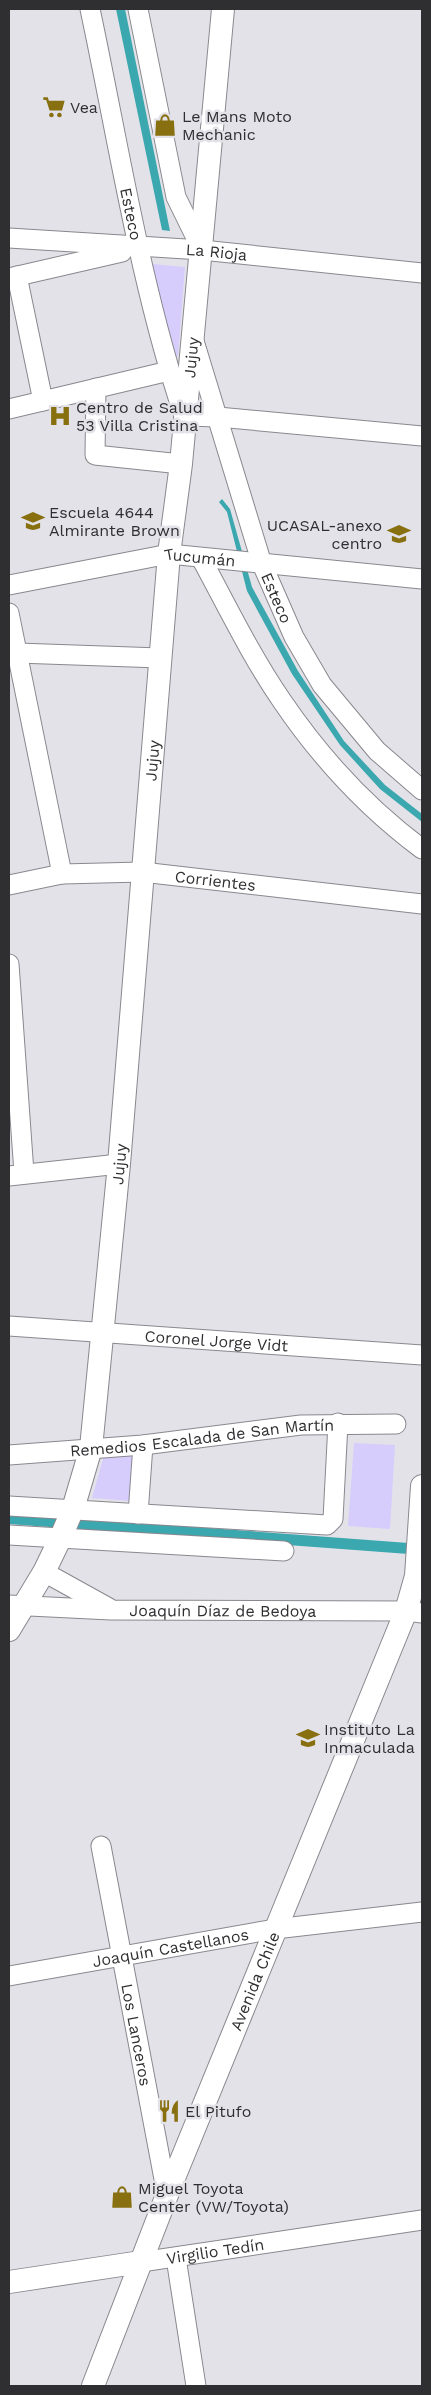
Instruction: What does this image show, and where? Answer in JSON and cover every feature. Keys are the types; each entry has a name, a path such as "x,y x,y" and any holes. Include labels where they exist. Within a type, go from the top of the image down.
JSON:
{"main road":[{"name":"Jujuy","path":"9,1630 16,1606 44,1572 60,1539 72,1509 91,1448 119,1164 169,554 181,464 223,9"},
{"name":"Avenida Chile","path":"93,2386 167,2195 275,1929 414,1612 422,1486"},
{"name":"Virgilio Tedín","path":"9,2282 141,2262"}],"street":[{"name":"Esteco","path":"90,9 140,248 169,371 184,416"},
{"path":"138,9 176,197 202,250"},
{"name":"La Rioja","path":"9,238 140,248 202,250 422,273"},
{"path":"43,401 13,277 140,248"},
{"name":"Esteco","path":"193,338 218,417 259,564 294,637 322,685 377,751 422,790"},
{"path":"9,409 169,371"},
{"path":"96,388 95,455 181,464"},
{"path":"184,416 218,417 422,436"},
{"name":"Tucumán","path":"9,585 169,554 422,579"},
{"path":"201,558 281,700 322,754 359,795 422,849"},
{"path":"9,613 62,874"},
{"path":"17,653 160,658"},
{"name":"Corrientes","path":"9,885 62,874 142,872 422,904"},
{"path":"9,964 16,1175 119,1164"},
{"name":"Coronel Jorge Vidt","path":"9,1326 422,1355"},
{"path":"9,1506 327,1525 333,1519 338,1423"},
{"name":"Remedios Escalada de San Martín","path":"9,1456 143,1445 301,1425 338,1423 396,1424"},
{"path":"138,1514 143,1445"},
{"path":"9,1535 284,1551"},
{"path":"44,1572 111,1610"},
{"name":"Joaquín Díaz de Bedoya","path":"16,1606 111,1610 414,1612"},
{"name":"Los Lanceros","path":"101,1846 167,2195"},
{"name":"Joaquín Castellanos","path":"9,1976 275,1929 422,1912"},
{"name":"Virgilio Tedín","path":"141,2262 422,2220"},
{"path":"176,2258 196,2386"}],"shaded area":[{"path":"152,264 185,267 178,356 171,356"},
{"path":"354,1443 395,1445 390,1529 348,1526"},
{"path":"135,1451 131,1501 92,1498 105,1452"}],"water":[{"path":"116,9 125,9 170,231 162,230"},
{"path":"222,499 230,509 252,587 298,671 344,741 385,785 422,814 422,822 380,789 340,745 292,674 247,591 227,512 219,502"},
{"path":"9,1513 422,1544 422,1555 9,1524"}],"place":[{"name":"Vea","path":"54,107"},
{"name":"Le Mans Moto Mechanic","path":"165,125"},
{"name":"Centro de Salud 53 Villa Cristina","path":"60,416"},
{"name":"Escuela 4644 Almirante Brown","path":"33,521"},
{"name":"UCASAL-anexo centro","path":"399,534"},
{"name":"Instituto La Inmaculada","path":"308,1738"},
{"name":"El Pitufo","path":"169,2111"},
{"name":"Miguel Toyota Center (VW/Toyota)","path":"122,2197"}]}
